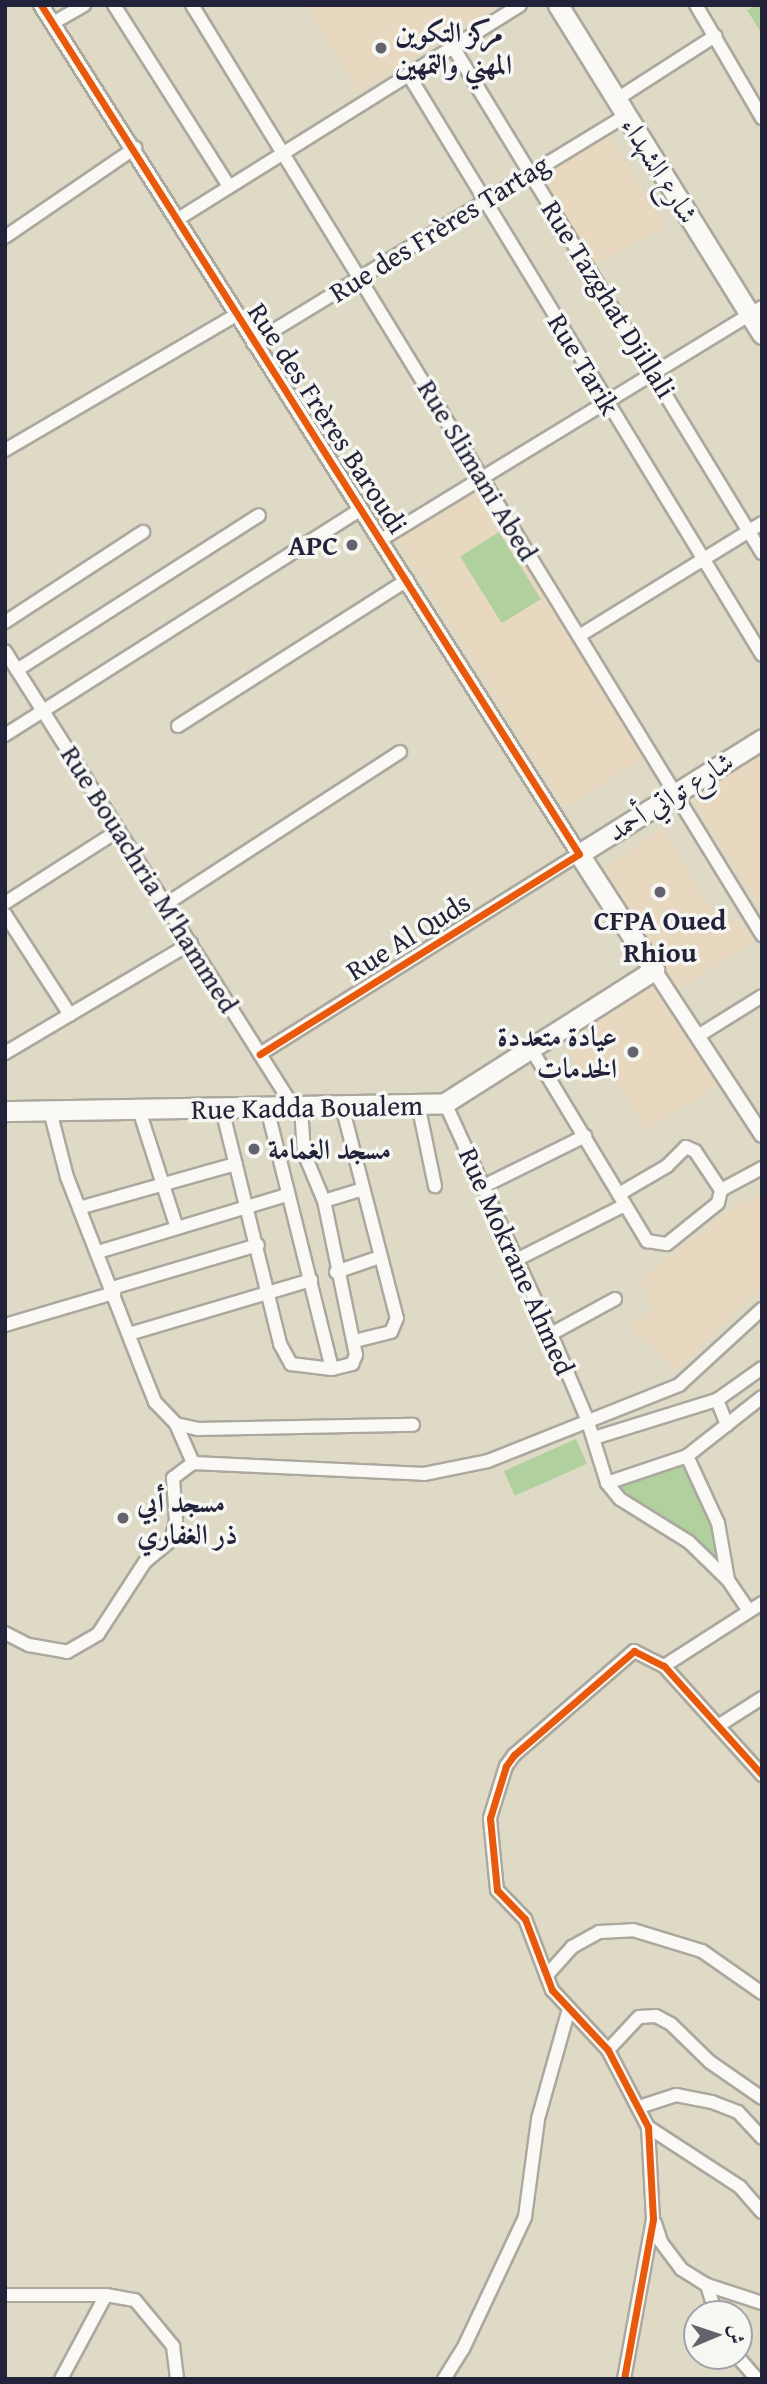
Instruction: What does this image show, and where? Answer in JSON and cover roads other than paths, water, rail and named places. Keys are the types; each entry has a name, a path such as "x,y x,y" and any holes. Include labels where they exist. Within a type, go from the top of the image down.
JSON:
{"main road":[{"name":"شارع الشهداء","path":"558,5 621,107 756,310 762,334"},
{"name":"شارع تواتي أحمد","path":"579,854 762,739"},
{"path":"579,854 654,970"},
{"name":"Rue Kadda Boualem","path":"5,1111 139,1111 445,1103 654,970"}],"street":[{"name":"Rue des Frères Baroudi","path":"41,5 135,148 253,343 382,539 579,854"},
{"path":"53,23 84,5"},
{"path":"114,5 229,186"},
{"name":"Rue Slimani Abed","path":"192,5 762,935"},
{"path":"178,219 282,151 520,5"},
{"path":"696,5 762,118"},
{"name":"Rue des Frères Tartag","path":"253,343 530,171 715,36"},
{"name":"Rue Tazghat Djillali","path":"453,47 654,372 762,553"},
{"name":"Rue Tarik","path":"408,74 762,655"},
{"path":"5,237 135,148"},
{"path":"382,539 756,310"},
{"path":"5,450 236,315"},
{"path":"5,735 361,509"},
{"path":"17,670 259,515"},
{"path":"579,636 762,523"},
{"path":"5,622 143,532"},
{"path":"178,726 407,580"},
{"name":"Rue Bouachria M'hammed","path":"5,651 260,1054 297,1108"},
{"path":"166,904 400,752"},
{"path":"5,903 119,830"},
{"name":"Rue Al Quds","path":"260,1054 579,854"},
{"path":"5,914 70,1015"},
{"path":"5,1054 191,943"},
{"path":"654,970 762,1135"},
{"path":"698,1037 762,996"},
{"path":"516,1260 622,1199 667,1166 686,1147 695,1152 721,1190 718,1203 662,1246 647,1241 622,1199 585,1136 530,1047"},
{"name":"Rue Mokrane Ahmed","path":"445,1103 551,1334 587,1419 607,1483"},
{"path":"418,1104 435,1186"},
{"path":"342,1106 397,1324 391,1332 354,1341"},
{"path":"267,1108 287,1195 312,1280 332,1369"},
{"path":"222,1109 249,1207 280,1344 291,1364 332,1369 355,1362 354,1341 336,1272 324,1201 304,1153 297,1108"},
{"path":"50,1111 79,1208 155,1402 176,1424 193,1463"},
{"path":"139,1111 166,1183 176,1225"},
{"path":"484,1186 585,1136"},
{"path":"79,1208 236,1164"},
{"path":"721,1190 762,1168"},
{"path":"324,1201 363,1189"},
{"path":"98,1252 176,1225 287,1195"},
{"path":"5,1325 258,1245"},
{"path":"336,1272 380,1257"},
{"path":"130,1334 312,1280"},
{"path":"551,1334 615,1299"},
{"path":"5,1633 40,1648 67,1652 98,1634 145,1562 171,1540 176,1521 173,1478 193,1463 424,1474 488,1461 587,1419 679,1385 762,1309"},
{"path":"594,1438 716,1400 762,1368"},
{"path":"679,1385 690,1407"},
{"path":"749,1611 728,1580 688,1542 620,1499 607,1483 687,1456 762,1397"},
{"path":"716,1400 727,1425"},
{"path":"176,1424 198,1429 413,1425"},
{"path":"687,1456 718,1523 728,1580"},
{"path":"664,1666 762,1603"},
{"path":"624,2379 653,2219 648,2127 608,2050 568,2012 547,1975 525,1919 497,1889 490,1818 506,1766 634,1651 664,1666 762,1775"},
{"path":"718,1726 762,1698"},
{"path":"547,1975 572,1947 599,1932 633,1930 702,1951 762,1993"},
{"path":"444,2379 463,2349 524,2217 541,2108 568,2012"},
{"path":"608,2050 639,2017 656,2016 671,2024 710,2062 762,2098"},
{"path":"639,2107 676,2095 712,2102 737,2112 762,2137"},
{"path":"648,2127 740,2188 762,2212"},
{"path":"653,2219 661,2242 681,2269 706,2285 762,2303"},
{"path":"706,2285 711,2300"},
{"path":"5,2295 106,2295 135,2300 173,2346 177,2379"},
{"path":"61,2379 106,2295"}],"place":[{"name":"مركز التكوين المهني والتمهين","path":"381,48"},
{"name":"APC","path":"352,545"},
{"name":"CFPA Oued Rhiou","path":"660,892"},
{"name":"عيادة متعددة الخدمات","path":"633,1052"},
{"name":"مسجد الغمامة","path":"254,1149"},
{"name":"مسجد أبي ذر الغفاري","path":"123,1518"}]}
